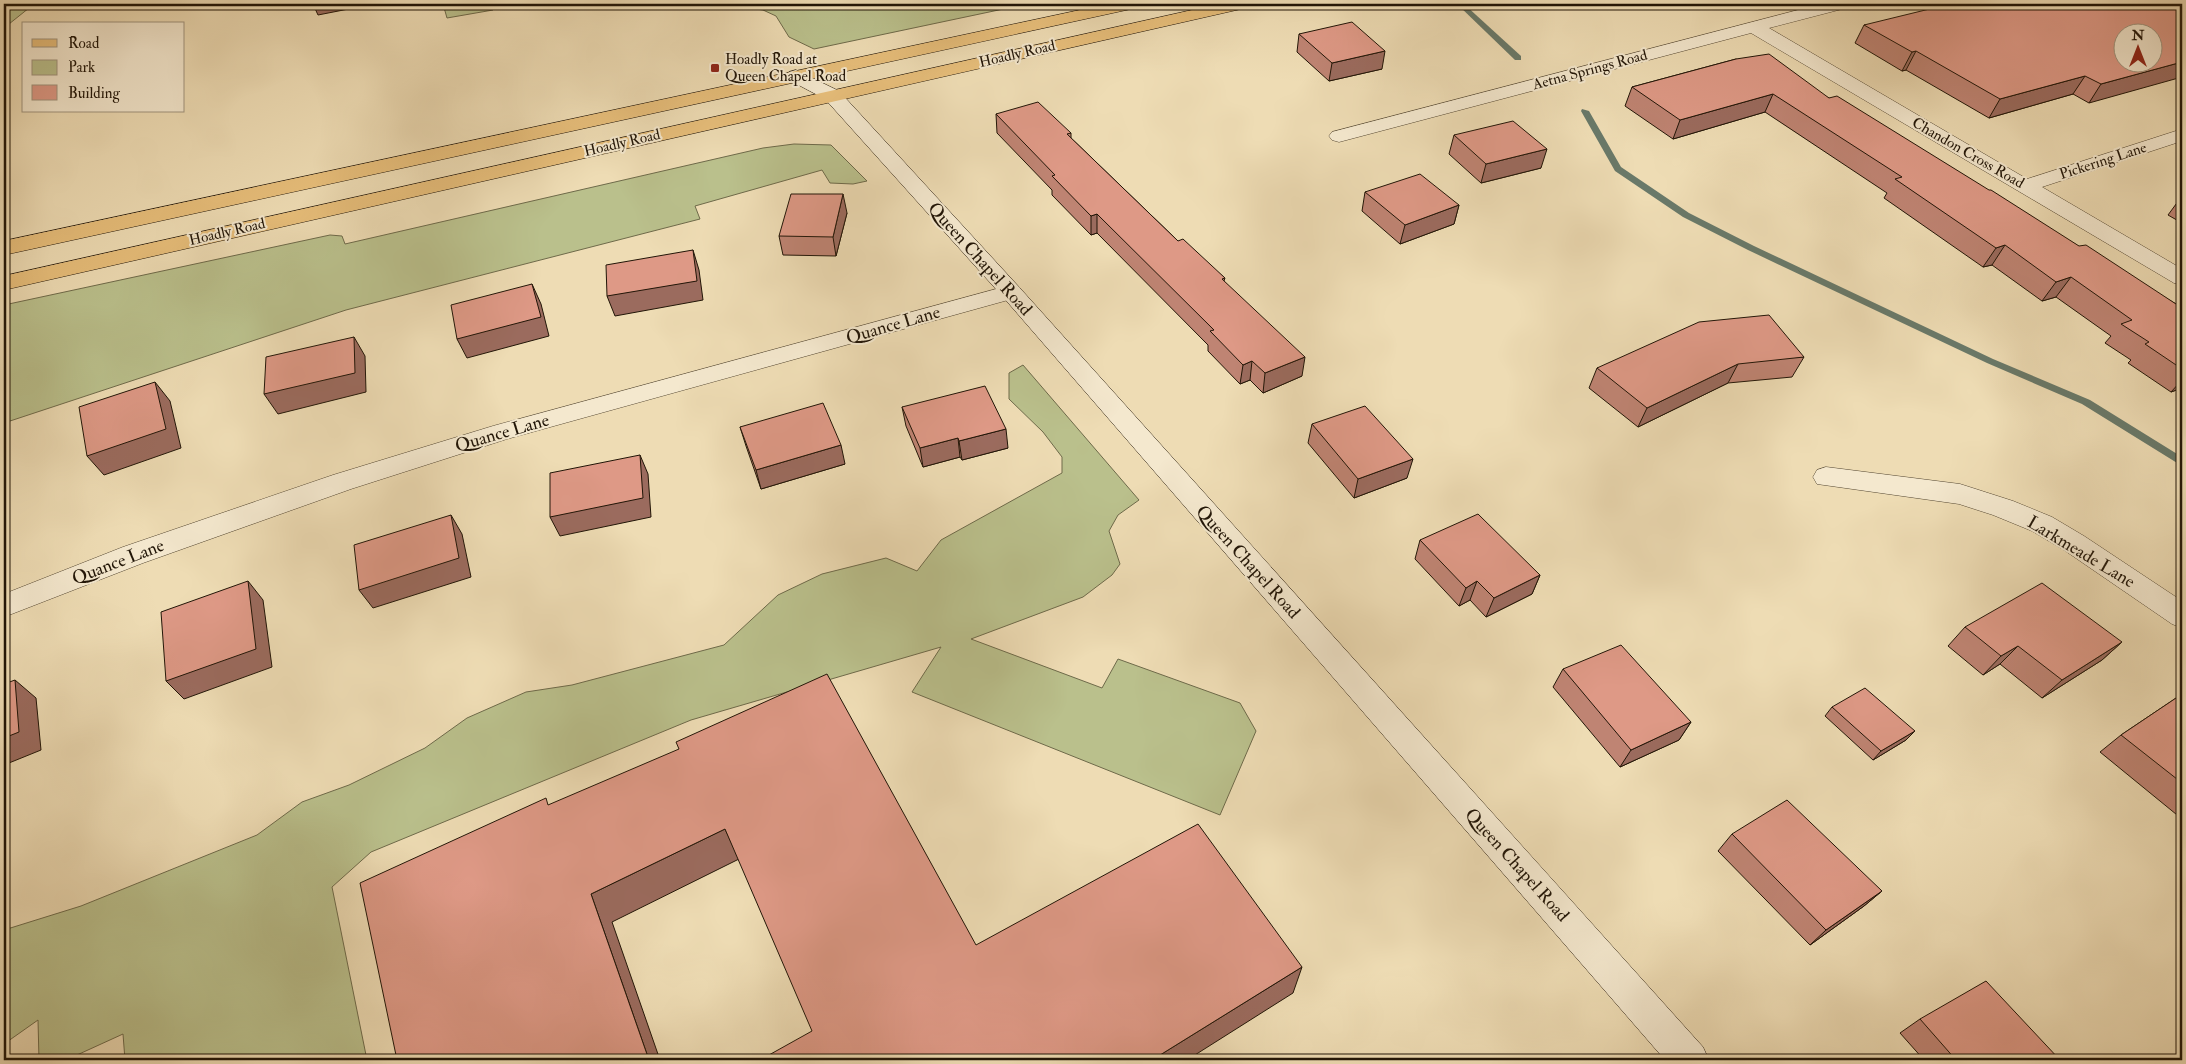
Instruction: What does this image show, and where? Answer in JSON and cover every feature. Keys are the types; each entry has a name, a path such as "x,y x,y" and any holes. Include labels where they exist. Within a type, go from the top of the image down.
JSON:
{"main road":[{"name":"Hoadly Road","path":"4,248 1131,4"},
{"name":"Hoadly Road","path":"4,283 1241,4"}],"street":[{"name":"Aetna Springs Road","path":"1340,136 1840,4"},
{"name":"Chandon Cross Road","path":"1754,27 2182,278"},
{"name":"Queen Chapel Road","path":"796,76 832,95 1011,292 1690,1060"},
{"name":"Pickering Lane","path":"2024,186 2182,135"},
{"name":"Quance Lane","path":"4,606 133,555 342,482 502,432 784,356 1011,292"},
{"name":"Larkmeade Lane","path":"1826,476 1960,494 2003,508 2042,524 2074,543 2182,616"}],"green space":[{"path":"4,4 34,4 4,28"},
{"path":"443,4 491,4 493,10 447,18"},
{"path":"738,4 1027,4 814,49 789,37 776,16 763,10 741,7"},
{"path":"794,144 831,145 867,181 853,184 830,183 822,170 695,206 700,219 346,310 4,423 4,305 330,235 342,236 345,244 763,148"},
{"path":"1023,365 1139,500 1118,515 1109,531 1120,564 1112,575 1083,597 971,639 1102,688 1118,659 1240,703 1256,731 1220,815 912,692 941,647 691,720 371,852 332,887 367,1060 125,1060 123,1034 66,1060 39,1060 38,1020 4,1044 4,930 81,906 257,835 302,802 349,785 425,748 467,718 526,692 572,685 724,645 778,595 822,574 886,558 917,571 941,540 1062,473 1062,457 1043,432 1009,399 1009,373"}],"building":[{"path":"1950,4 2182,4 2182,62 2164,67 2164,22 2114,22 2114,72 2145,72 2101,84 2085,76 2000,99 1916,51 1912,52 1864,25"},
{"path":"1352,22 1385,51 1332,63 1299,34"},
{"path":"1769,54 1829,98 1837,96 2079,246 2086,245 2176,304 2182,302 2182,369 2145,344 2149,342 2121,324 2132,320 2071,277 2056,282 2005,245 1996,248 1895,179 1902,177 1773,94 1680,120 1632,87 1736,59"},
{"path":"1038,102 1071,133 1067,134 1178,241 1183,239 1225,278 1222,279 1305,357 1265,373 1252,361 1243,365 1210,331 1214,330 1097,214 1091,216 1052,176 1055,175 996,114"},
{"path":"1513,121 1547,149 1486,164 1454,135"},
{"path":"1420,174 1459,205 1405,225 1365,192"},
{"path":"791,194 843,194 833,237 779,236"},
{"path":"693,250 697,281 607,296 606,265"},
{"path":"532,284 541,317 457,339 451,305"},
{"path":"1769,315 1804,357 1738,364 1647,408 1597,368 1699,322"},
{"path":"354,337 355,373 264,394 266,357"},
{"path":"155,382 166,429 87,456 79,407"},
{"path":"985,386 1006,429 959,441 958,438 920,448 902,407"},
{"path":"823,403 841,445 756,470 740,427"},
{"path":"1365,406 1413,459 1358,479 1312,424"},
{"path":"640,455 643,498 550,517 550,473"},
{"path":"1478,514 1540,575 1494,598 1477,581 1466,588 1420,540"},
{"path":"451,515 459,558 359,590 354,545"},
{"path":"248,581 256,649 166,681 161,612"},
{"path":"2042,583 2122,642 2062,680 2018,646 2001,656 1965,627"},
{"path":"1621,645 1691,722 1631,750 1563,669"},
{"path":"827,674 976,945 1198,824 1302,967 1152,1060 760,1060 812,1031 725,829 591,894 649,1060 397,1060 360,883 546,798 548,805 679,749 676,742"},
{"path":"15,680 19,732 4,738 4,684"},
{"path":"1865,688 1915,731 1881,751 1832,707"},
{"path":"2182,694 2182,783 2121,735"},
{"path":"1787,800 1882,891 1826,930 1732,834"},
{"path":"1986,981 2060,1060 1956,1060 1920,1019"}],"waterway":[{"path":"1460,4 1518,58"},
{"path":"1585,111 1618,169 1686,215 1751,248 1990,361 2086,402 2182,462"}],"place":[{"name":"Hoadly Road at Queen Chapel Road","path":"715,68"}]}
